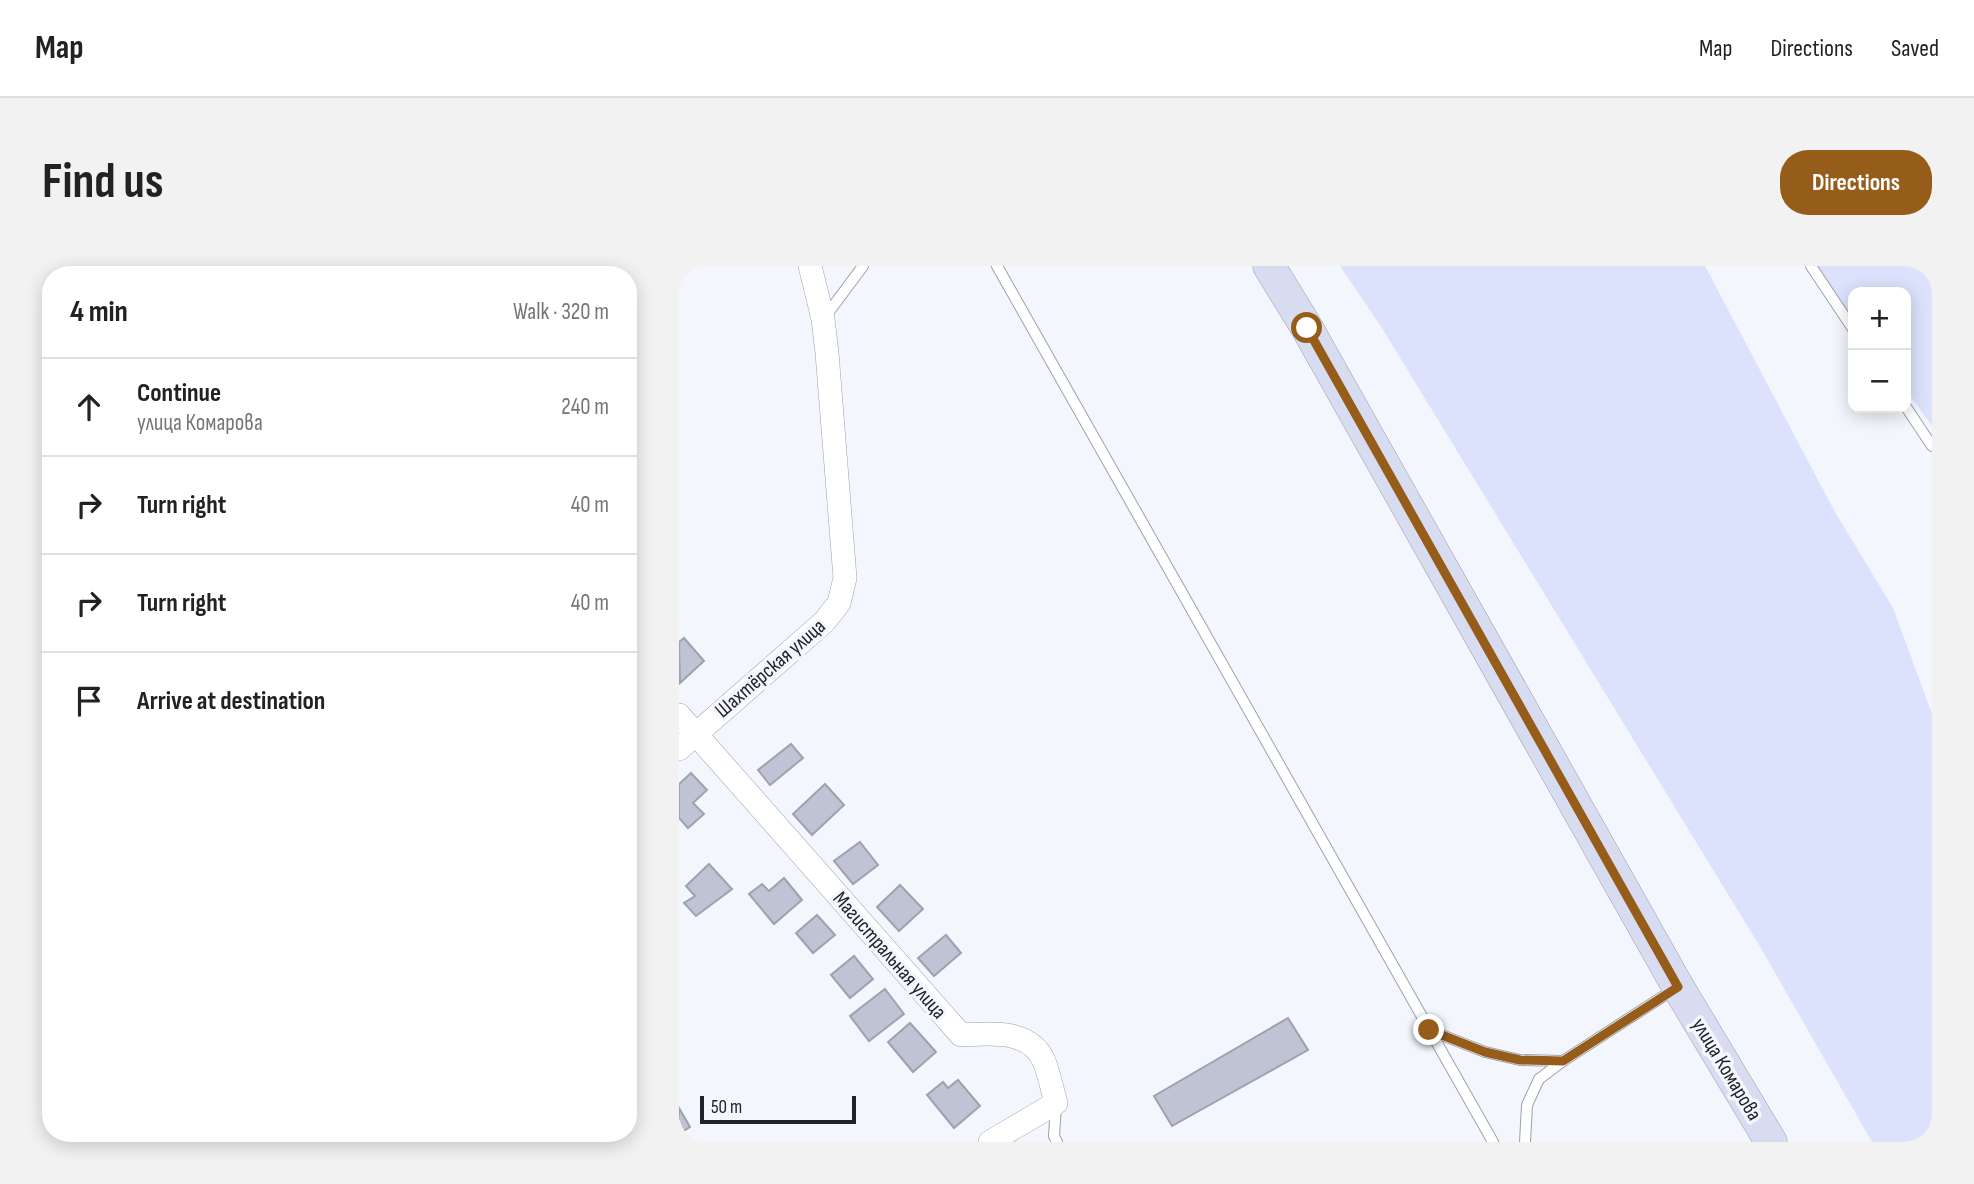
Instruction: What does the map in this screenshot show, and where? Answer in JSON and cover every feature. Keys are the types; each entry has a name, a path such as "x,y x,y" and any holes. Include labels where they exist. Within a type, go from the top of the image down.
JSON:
{"street":[{"path":"810,266 823,319"},
{"name":"улица Комарова","path":"1269,266 1307,328 1678,987 1771,1142"},
{"name":"Шахтёрская улица","path":"687,741 824,622 839,603 845,578 823,319"},
{"name":"Магистральная улица","path":"679,715 687,741 961,1035 1000,1033 1030,1044 1043,1059 1056,1103"},
{"path":"990,1142 1056,1103"}],"lane":[{"path":"823,319 863,266"},
{"path":"997,266 1493,1142"},
{"path":"1811,266 1848,322"},
{"path":"1910,413 1932,446"},
{"path":"1525,1142 1527,1105 1539,1079 1678,987"},
{"path":"1429,1030 1485,1052 1520,1060 1563,1061"},
{"path":"1056,1103 1054,1136 1058,1142"}],"shaded area":[{"path":"1340,266 1705,266 1835,512 1893,608 1932,714 1932,1142 1872,1142 1762,950 1380,325"},
{"path":"1815,266 1932,266 1932,426 1911,397 1911,287 1848,287 1848,311"}],"building":[{"path":"684,638 704,661 680,683 679,642"},
{"path":"791,744 803,758 770,785 758,770"},
{"path":"691,773 707,790 693,803 704,814 688,828 679,818 679,784"},
{"path":"825,784 844,805 812,835 793,814"},
{"path":"860,842 878,865 853,884 834,861"},
{"path":"709,864 732,889 696,916 684,903 695,896 686,886"},
{"path":"784,878 802,900 774,924 749,894 762,884 769,891"},
{"path":"900,885 923,909 899,931 877,907"},
{"path":"817,915 835,935 813,953 796,933"},
{"path":"946,935 961,953 934,976 918,958"},
{"path":"854,956 873,979 850,998 831,975"},
{"path":"885,989 904,1014 869,1041 850,1016"},
{"path":"1288,1018 1308,1050 1172,1126 1154,1096"},
{"path":"910,1023 936,1052 913,1072 888,1042"},
{"path":"958,1080 980,1106 954,1128 927,1095 943,1082 948,1088"},
{"path":"679,1108 690,1127 679,1134"}],"route":[{"path":"1307,328 1678,987 1563,1061 1520,1060 1485,1052 1429,1030"}]}
